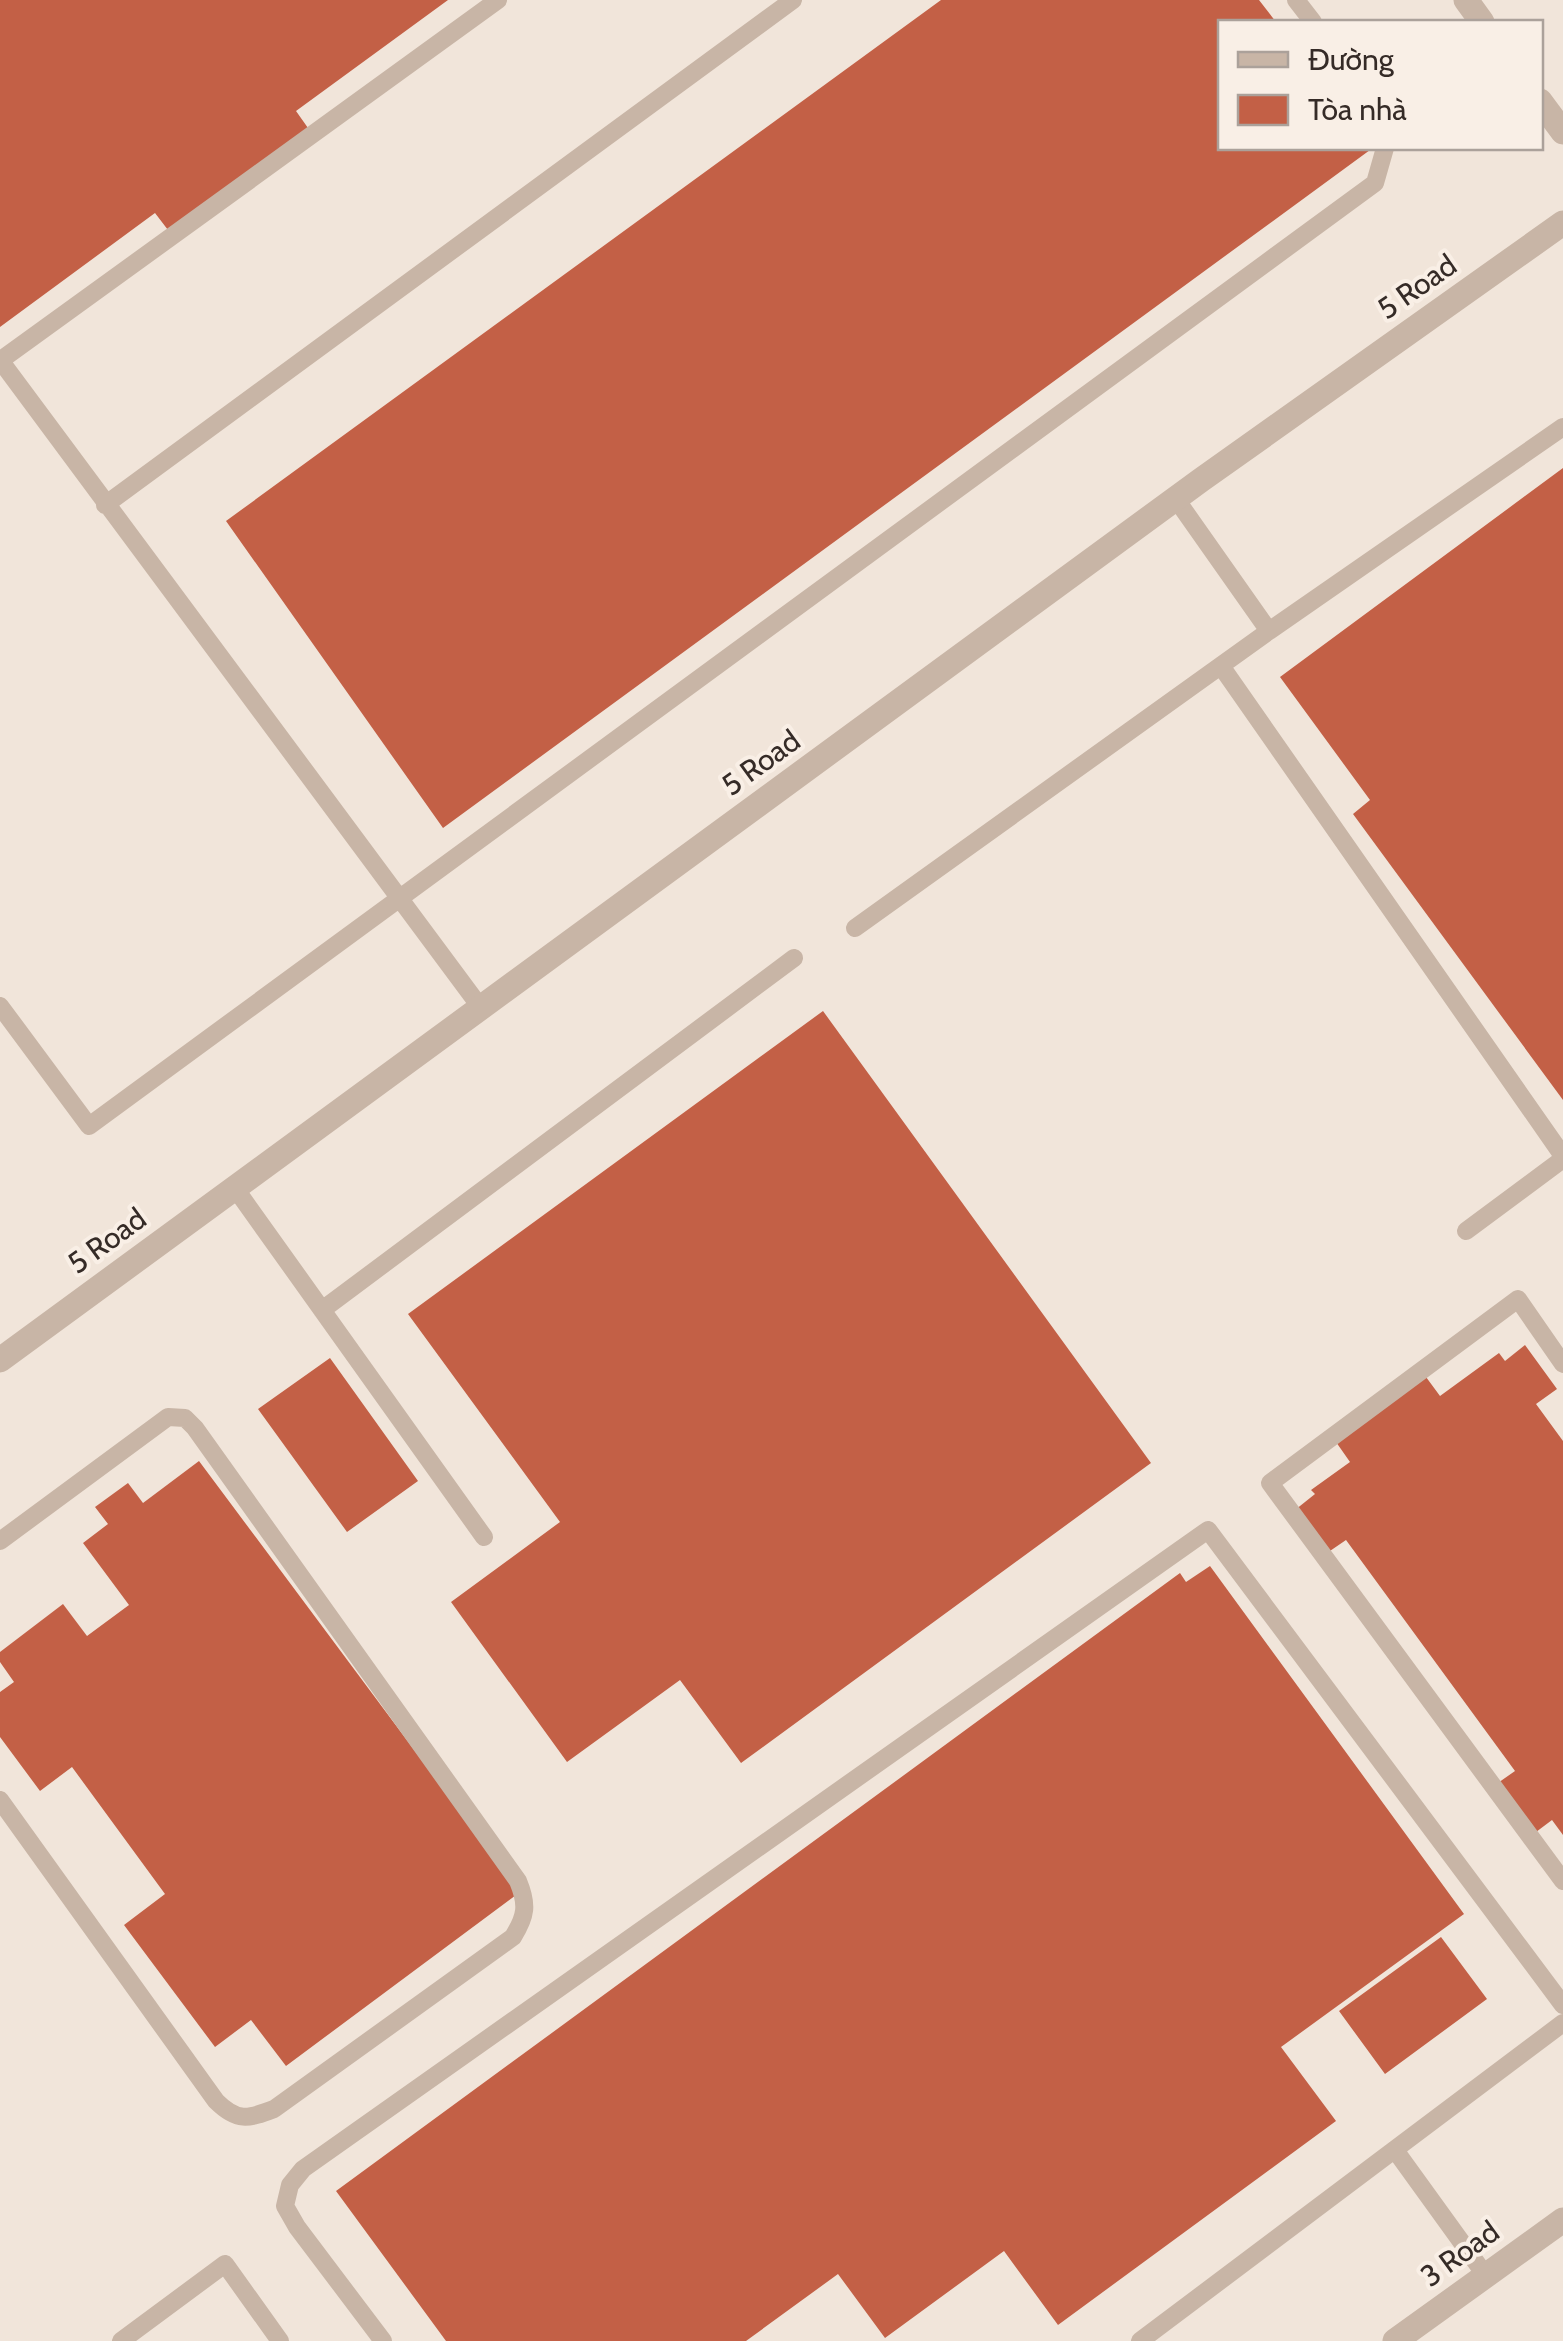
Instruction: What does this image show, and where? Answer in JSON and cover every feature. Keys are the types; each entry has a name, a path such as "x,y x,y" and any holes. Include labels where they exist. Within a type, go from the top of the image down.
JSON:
{"street":[{"path":"1543,106 1563,132"},
{"name":"5 Road","path":"0,1360 1176,498 1563,223"},
{"name":"3 Road","path":"1396,2341 1563,2220"}],"lane":[{"path":"481,1008 0,360 498,0"},
{"path":"106,505 794,0"},
{"path":"1296,0 1311,20"},
{"path":"0,1006 89,1126 1374,183 1384,150"},
{"path":"855,928 1269,631 1563,427"},
{"path":"1176,498 1269,631"},
{"path":"1221,666 1563,1157 1466,1231"},
{"path":"322,1310 794,958"},
{"path":"235,1188 484,1536"},
{"path":"1563,1364 1518,1299 1270,1483 1563,1882"},
{"path":"0,1541 168,1417 185,1418 518,1881 526,1899 522,1922 513,1938 274,2110 240,2117 216,2100 0,1800"},
{"path":"383,2341 297,2227 286,2206 290,2186 304,2169 1208,1530 1563,2005"},
{"path":"1140,2341 1563,2023"},
{"path":"1395,2150 1486,2276"},
{"path":"120,2341 226,2264 280,2341"}],"building":[{"path":"0,0 448,0 296,111 308,128 168,230 155,213 0,327"},
{"path":"941,0 1259,0 1274,20 1218,20 1218,150 1370,150 443,828 226,521"},
{"path":"1563,468 1563,1100 1353,814 1370,800 1280,677"},
{"path":"823,1011 1151,1463 741,1763 680,1680 567,1762 451,1602 560,1522 408,1314"},
{"path":"1525,1345 1557,1389 1536,1404 1563,1441 1563,1835 1552,1820 1532,1835 1495,1785 1515,1771 1346,1540 1327,1553 1295,1510 1315,1494 1311,1490 1350,1462 1336,1442 1426,1377 1440,1396 1499,1353 1505,1361"},
{"path":"330,1358 418,1481 347,1532 258,1409"},
{"path":"199,1461 520,1892 286,2066 251,2020 215,2047 124,1925 165,1894 72,1767 40,1791 0,1737 0,1692 14,1682 0,1662 0,1652 63,1604 87,1636 129,1605 83,1543 108,1524 95,1507 128,1483 143,1503"},
{"path":"1210,1566 1464,1914 1281,2047 1336,2121 1058,2325 1004,2251 885,2338 838,2274 746,2341 446,2341 336,2191 1180,1573 1186,1582"},
{"path":"1441,1937 1487,1999 1385,2074 1339,2011"}]}
